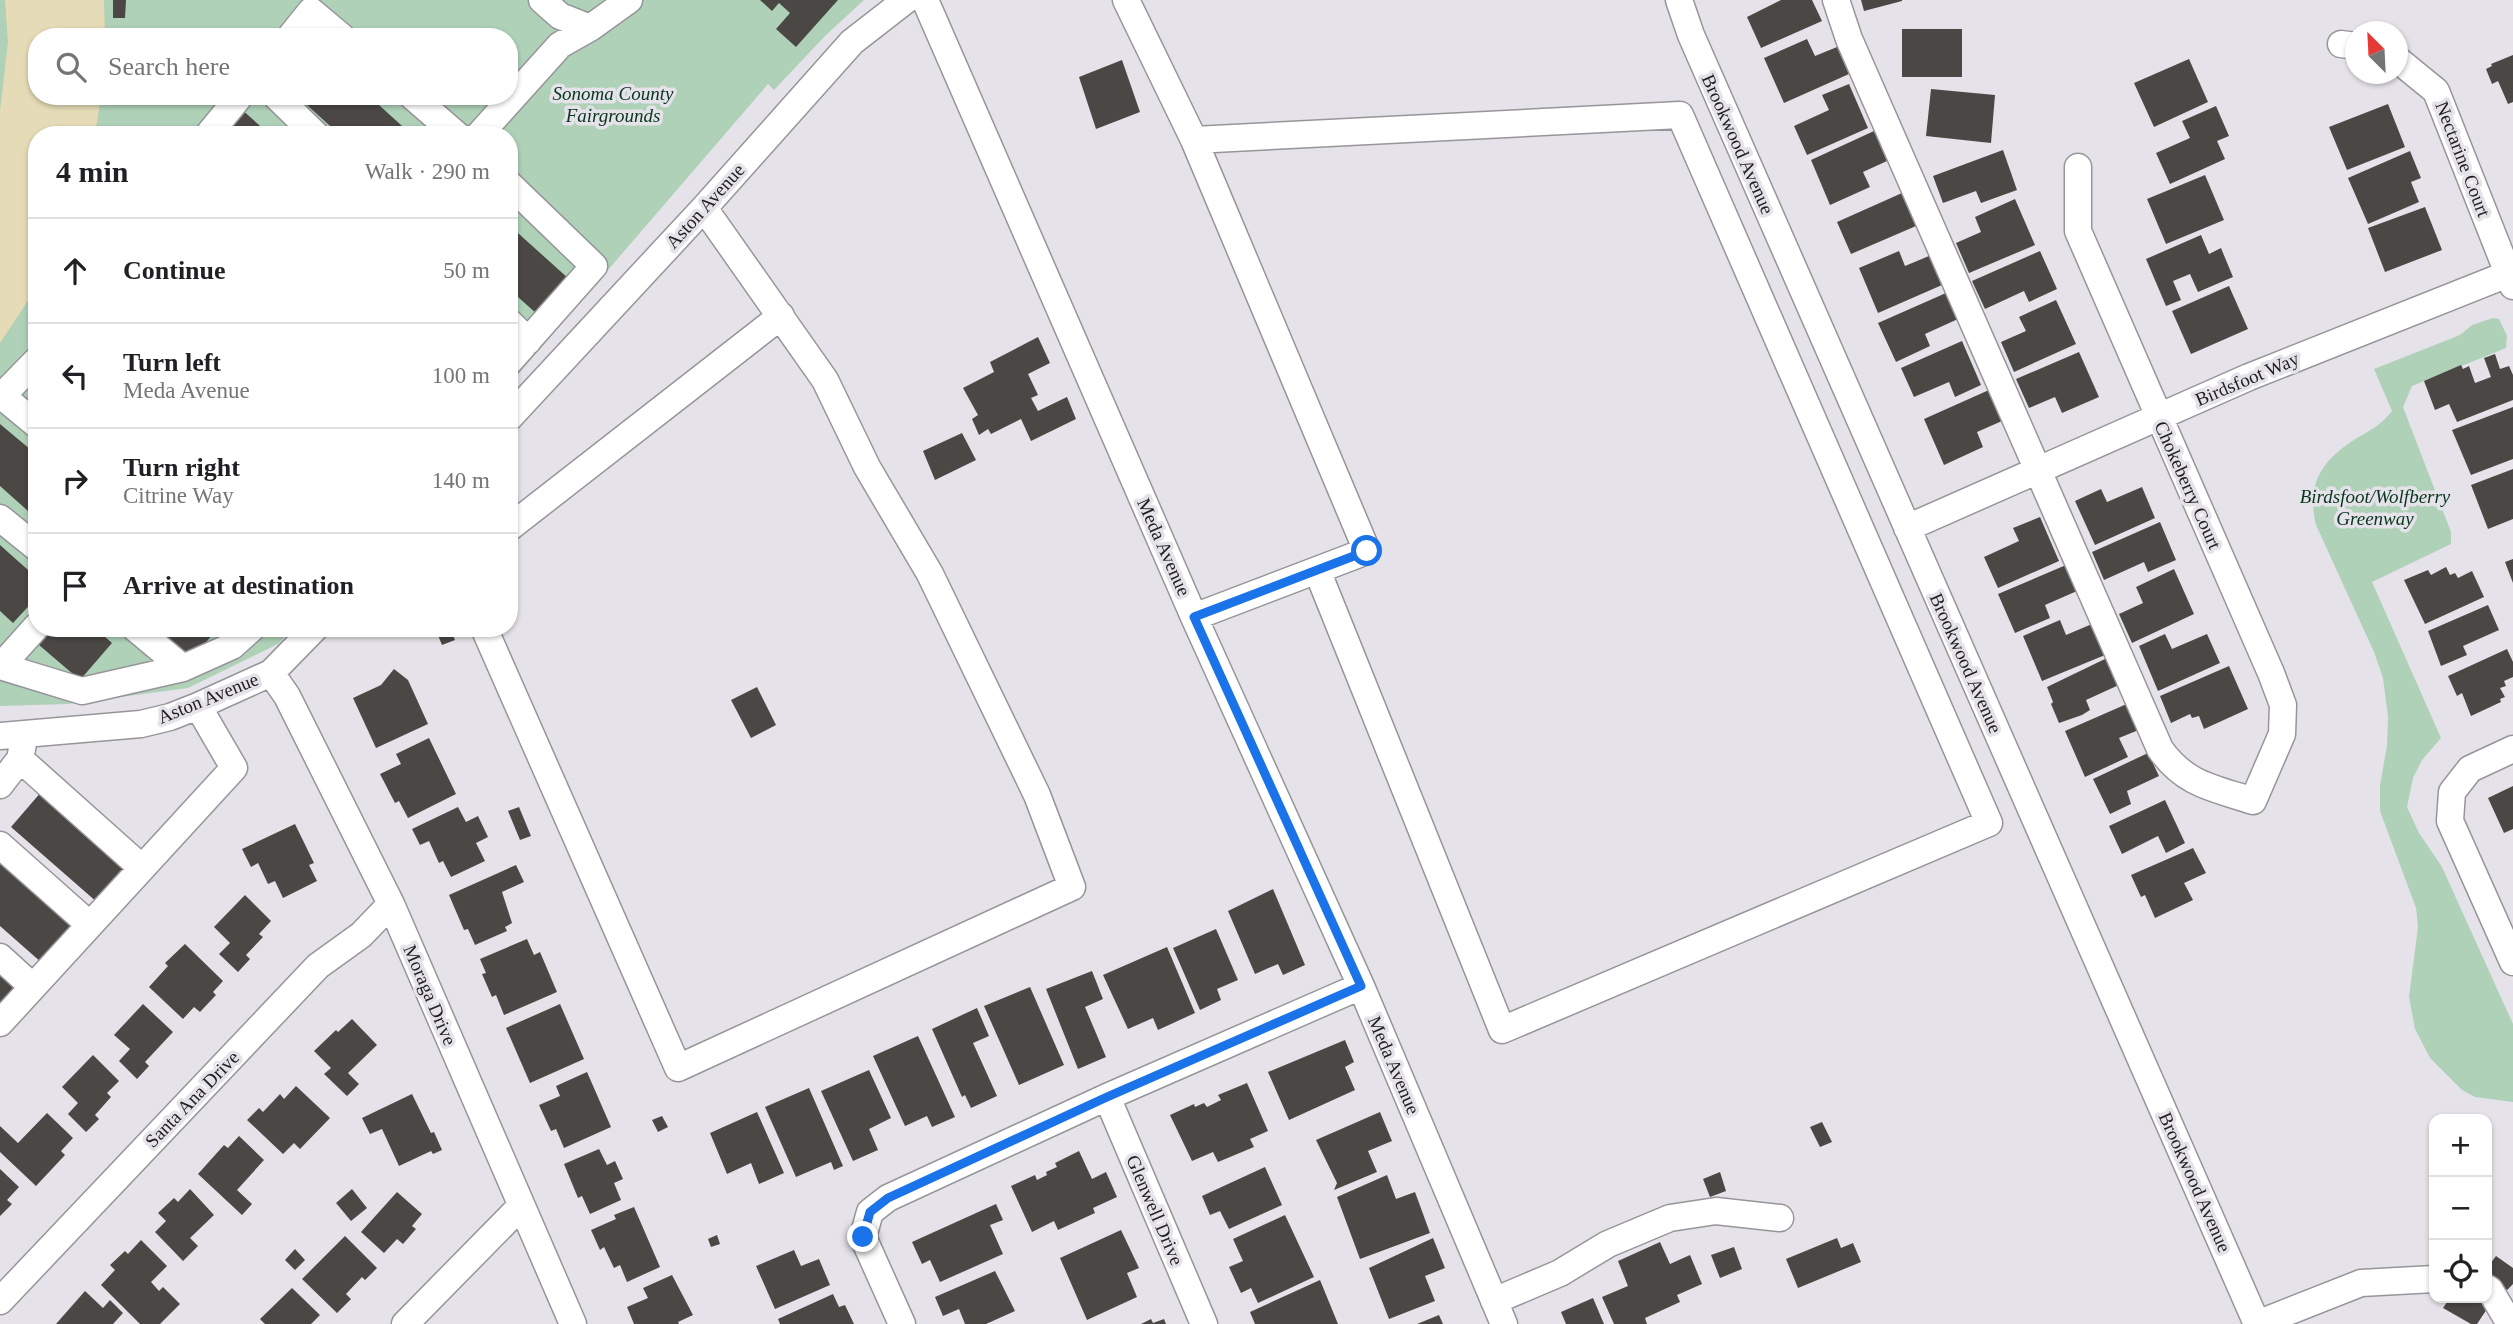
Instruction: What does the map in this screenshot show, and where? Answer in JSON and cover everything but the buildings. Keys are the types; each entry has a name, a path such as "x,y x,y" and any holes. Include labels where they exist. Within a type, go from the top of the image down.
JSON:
{"street":[{"path":"542,0 559,16 590,28"},
{"path":"518,92 560,45 590,28 629,0"},
{"name":"Aston Avenue","path":"518,408 704,208 852,42 906,0"},
{"name":"Meda Avenue","path":"925,0 1194,617 1361,986 1499,1313"},
{"path":"1126,0 1194,140 1367,551 1194,617"},
{"name":"Brookwood Avenue","path":"1679,0 1690,35 2257,1324"},
{"path":"1836,0 1849,39 2039,471"},
{"path":"297,28 311,11 331,28"},
{"name":"Nectarine Court","path":"2408,68 2436,91 2511,277"},
{"path":"215,126 233,105"},
{"path":"285,105 307,126"},
{"path":"422,105 446,126"},
{"path":"487,126 506,105"},
{"path":"1194,140 1680,115 1989,823 1502,1030 1317,570"},
{"name":"Chokeberry Court","path":"2039,471 2160,749 2172,766 2193,781 2253,801 2282,734 2283,705 2078,231 2078,167"},
{"path":"518,193 594,266 518,352"},
{"path":"488,637 678,1068 1072,887 1037,795 930,574 867,467 825,380 704,208"},
{"name":"Birdsfoot Way","path":"1906,528 2274,367 2511,277"},
{"path":"518,520 781,316"},
{"path":"518,331 528,341"},
{"path":"28,369 1,397 28,418"},
{"path":"0,518 28,541"},
{"path":"28,636 0,666 82,691 183,668 232,646 242,637"},
{"path":"146,637 183,668"},
{"name":"Aston Avenue","path":"15,743 141,724 198,706 271,673 306,637"},
{"name":"Moraga Drive","path":"271,673 287,696 391,904 573,1324"},
{"path":"0,1023 234,768 198,706"},
{"path":"0,785 15,743 142,868"},
{"path":"2513,749 2470,769 2452,792 2450,821 2513,962"},
{"path":"0,845 90,925"},
{"name":"Santa Ana Drive","path":"0,1301 318,966 361,935 391,904"},
{"path":"0,957 33,987"},
{"path":"902,1324 863,1237 870,1212 888,1198 1107,1097 1361,986"},
{"name":"Glenwell Drive","path":"1107,1097 1204,1324"},
{"path":"405,1324 521,1206"},
{"path":"1499,1313 1608,1244 1670,1219 1716,1211 1780,1218"},
{"path":"2257,1324 2361,1283 2429,1279"},
{"path":"2492,1293 2510,1324"}],"green space":[{"name":"Sonoma County Fairgrounds","path":"0,0 864,0 826,35 774,90 768,84 518,375 518,126 28,126 28,637 284,637 278,644 188,688 68,704 0,706"},
{"name":"Birdsfoot/Wolfberry Greenway","path":"2493,318 2499,319 2507,336 2506,348 2412,386 2403,407 2451,532 2451,544 2372,582 2441,738 2422,760 2413,778 2407,807 2419,833 2442,867 2513,1024 2513,1102 2475,1097 2462,1090 2430,1058 2415,1029 2409,997 2418,927 2416,908 2380,811 2380,785 2387,746 2388,717 2383,678 2374,652 2316,525 2313,510 2315,485 2326,464 2345,446 2376,426 2392,411 2374,369 2460,335 2472,325"}],"sand":[{"path":"5,0 104,0 105,28 28,28 28,105 100,105 96,126 28,126 28,301 0,343 0,111 8,42"}],"route":[{"path":"863,1237 870,1212 888,1198 1107,1097 1361,986 1194,617 1367,551"}]}
